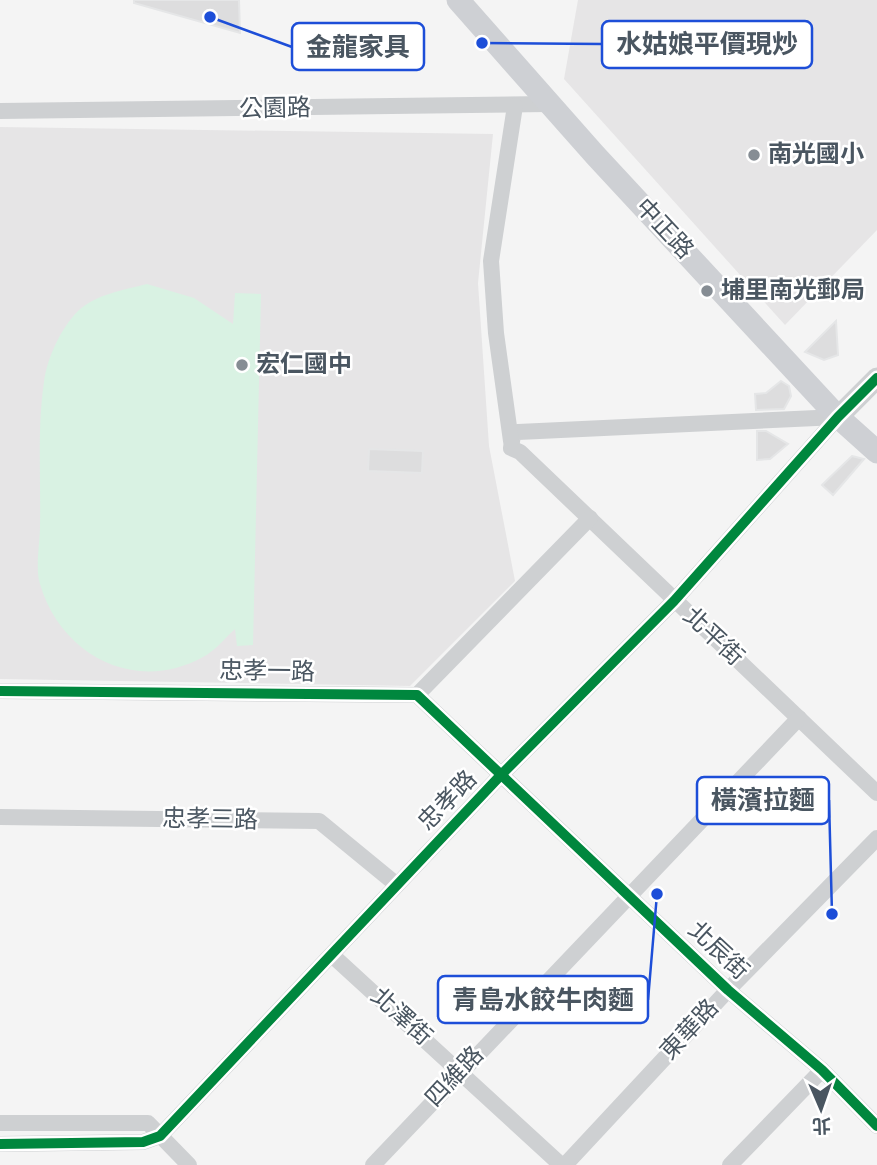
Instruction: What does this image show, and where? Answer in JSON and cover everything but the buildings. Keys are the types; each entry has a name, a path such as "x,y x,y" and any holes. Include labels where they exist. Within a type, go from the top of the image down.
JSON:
{"main road":[{"name":"中正路","path":"458,0 549,104 838,417 877,452"}],"street":[{"name":"公園路","path":"0,111 549,104"},
{"path":"515,106 491,261 496,333 515,447"},
{"name":"忠孝路","path":"160,1136 333,956 500,776 674,601 838,417 877,378"},
{"path":"515,447 518,432 838,417"},
{"name":"北平街","path":"515,447 877,793"},
{"path":"500,776 417,695 590,519"},
{"name":"忠孝一路","path":"0,691 417,695"},
{"name":"四維路","path":"373,1165 799,718"},
{"name":"北辰街","path":"500,776 728,990 822,1070 877,1126"},
{"name":"忠孝三路","path":"0,817 319,821 397,885"},
{"name":"東華路","path":"563,1165 728,990 877,838"},
{"name":"北澤街","path":"333,956 563,1165"},
{"path":"730,1165 822,1070"},
{"path":"0,1123 148,1123 189,1165"},
{"path":"0,1144 143,1142 160,1136"}],"shaded area":[{"name":"南光國小","path":"578,0 877,0 877,230 785,325 564,79"},
{"name":"宏仁國中","path":"0,127 493,134 478,283 489,446 515,581 410,686 0,679"}],"green space":[{"path":"147,284 194,298 233,324 235,293 261,294 253,645 237,646 235,629 203,657 178,667 152,671 128,669 104,661 83,648 65,631 50,609 38,571 41,417 44,382 52,353 66,326 85,305 111,293"}],"cycle path":[{"path":"0,1144 143,1142 160,1136 500,776 674,601 838,417 877,378"},
{"path":"0,691 417,695 728,990 822,1070 877,1126"}],"place":[{"name":"金龍家具","path":"210,17"},
{"name":"水姑娘平價現炒","path":"482,43"},
{"name":"南光國小","path":"754,155"},
{"name":"埔里南光郵局","path":"707,291"},
{"name":"宏仁國中","path":"242,365"},
{"name":"青島水餃牛肉麵","path":"657,894"},
{"name":"橫濱拉麵","path":"832,914"}]}
